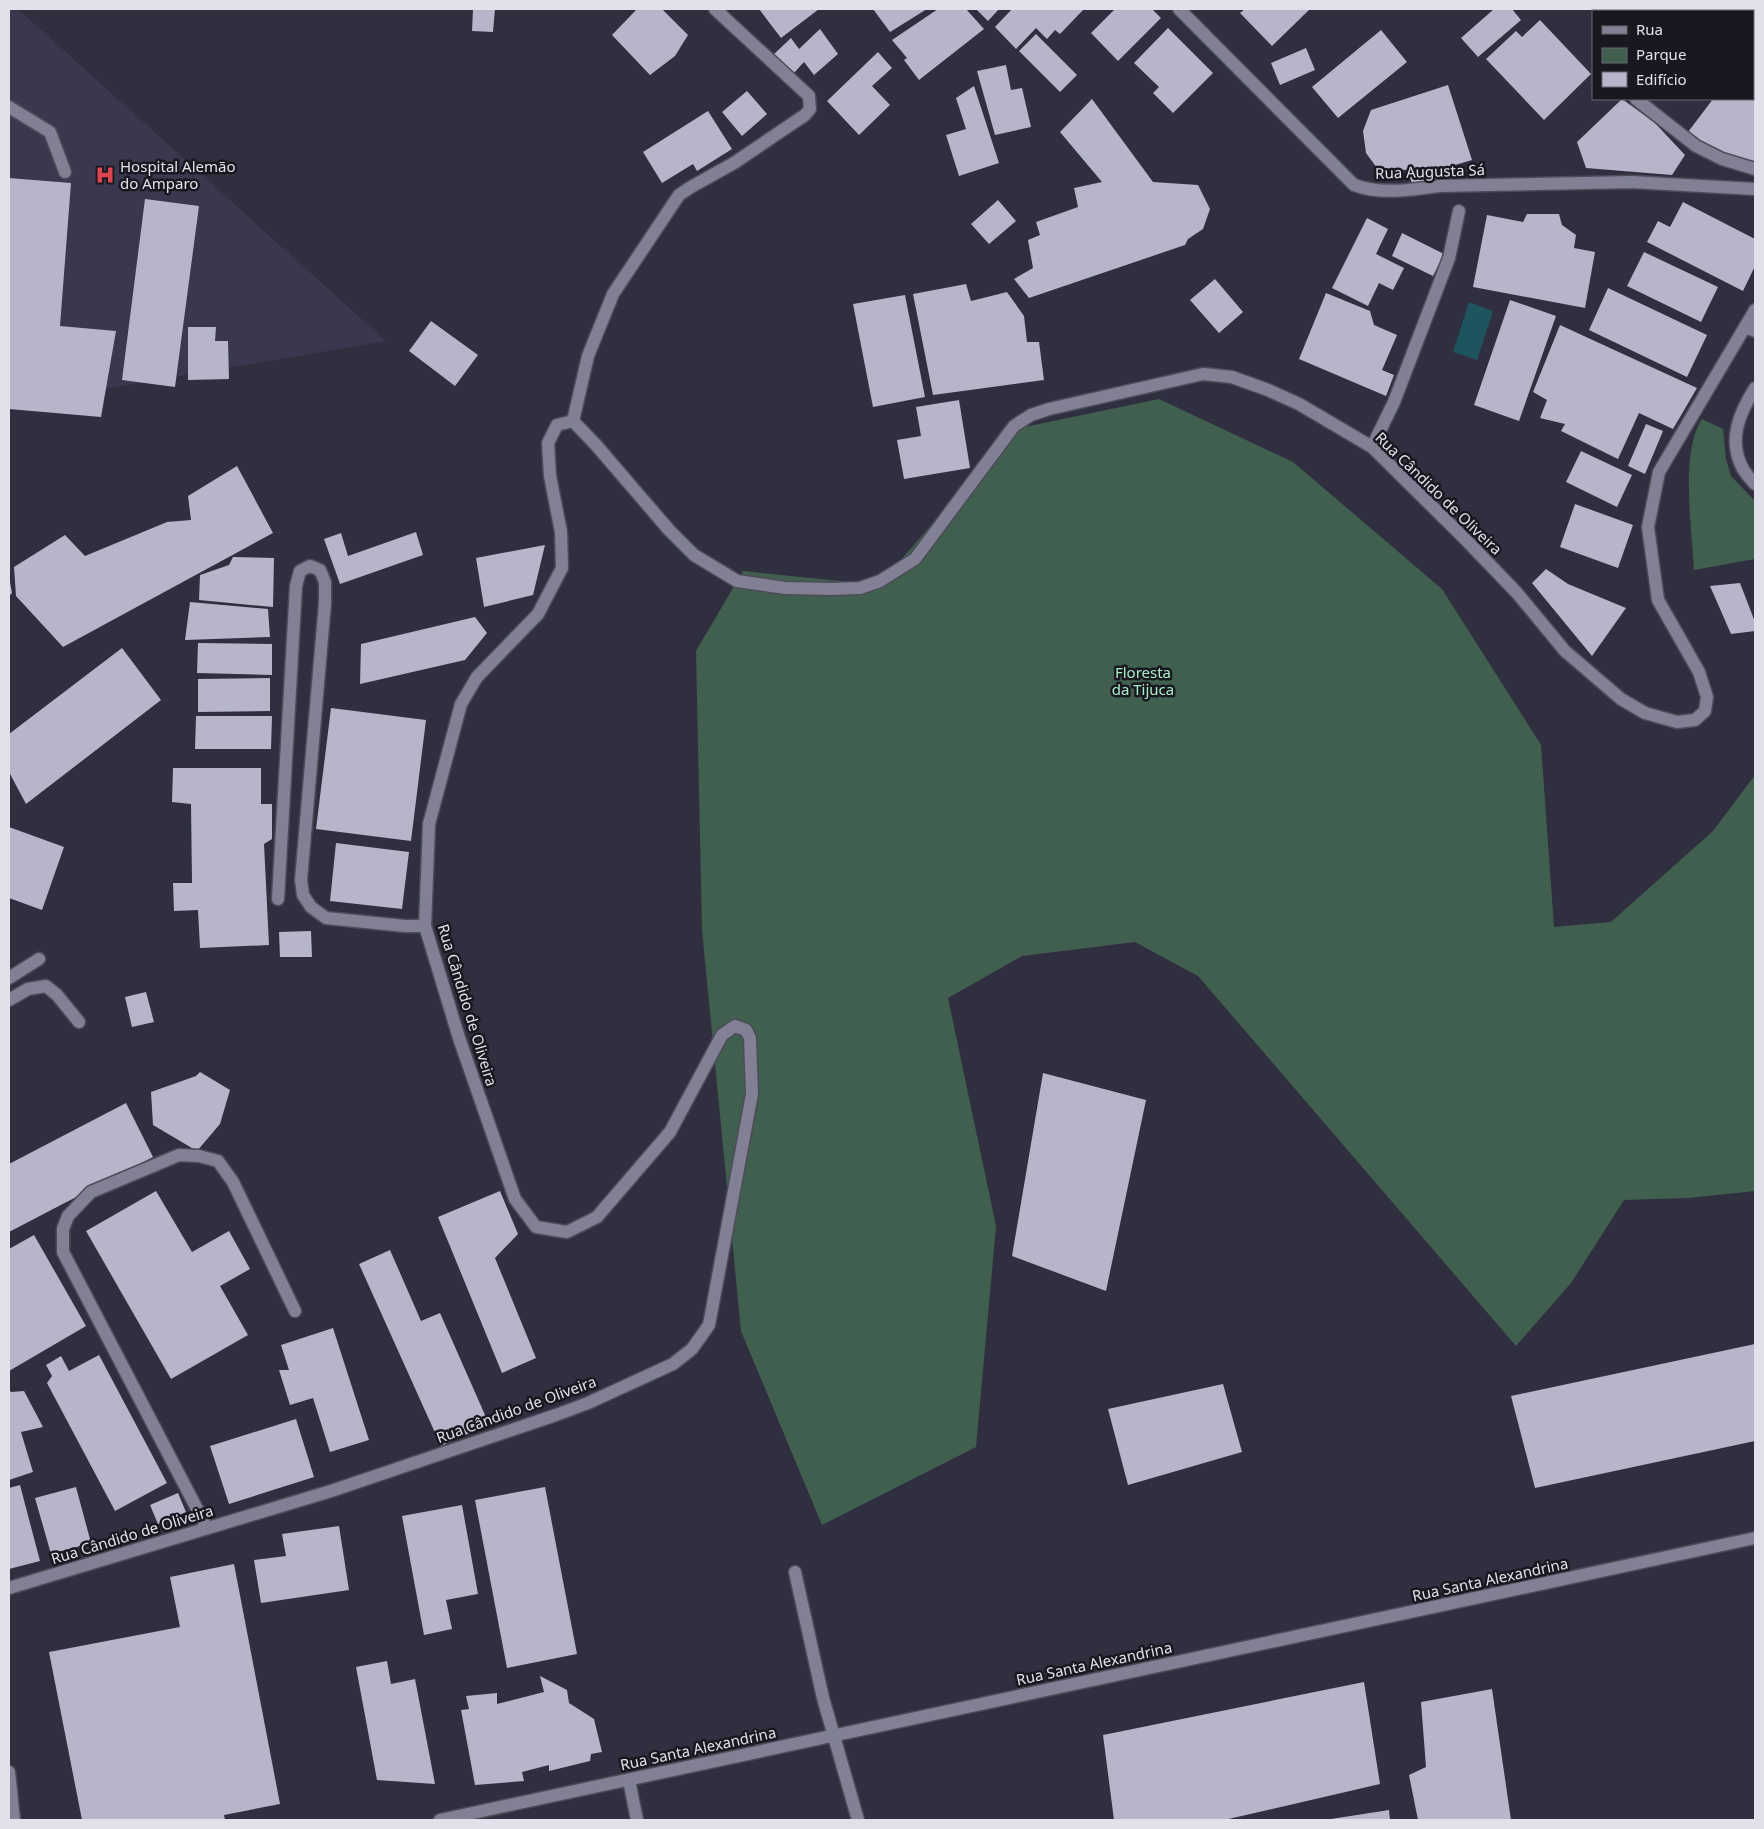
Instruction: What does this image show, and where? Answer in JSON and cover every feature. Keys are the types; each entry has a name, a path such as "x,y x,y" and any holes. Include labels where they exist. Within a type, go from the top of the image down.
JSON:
{"street":[{"path":"573,421 588,356 613,294 679,195 734,163 810,109 809,96 715,9"},
{"name":"Rua Augusta Sá","path":"1179,9 1354,185 1375,190 1414,190 1439,186 1631,182 1755,189"},
{"path":"1637,100 1696,146 1722,159 1755,169"},
{"path":"9,107 50,132 65,172"},
{"path":"1372,447 1394,402 1449,258 1459,212"},
{"name":"Rua Cândido de Oliveira","path":"9,1588 331,1491 588,1403 673,1364 692,1349 708,1325 752,1094 750,1038 746,1030 735,1026 722,1035 670,1132 596,1217 567,1232 536,1227 515,1199 459,1038 425,926 429,824 461,704 476,677 538,614 562,568 561,532 550,476 548,443 557,425 573,421 669,530 694,555 737,581 784,588 860,588 880,581 915,559 1014,426 1031,415 1202,374 1232,377 1300,404 1372,447 1511,587 1565,651 1600,681 1645,714 1677,722 1696,720 1705,711 1707,698 1699,672 1658,600 1648,527 1659,472 1750,329 1755,310"},
{"path":"1755,388 1743,407 1735,430 1737,451 1742,469 1755,484"},
{"path":"278,899 296,586 300,571 310,566 320,570 324,582 325,603 300,880 303,895 311,907 326,918 405,926 425,926"},
{"path":"9,978 39,959"},
{"path":"9,1000 28,989 46,986 58,995 80,1022"},
{"path":"207,1528 64,1252 63,1229 68,1216 91,1192 179,1155 199,1156 218,1161 233,1182 295,1311"},
{"name":"Rua Santa Alexandrina","path":"440,1820 1755,1538"},
{"path":"795,1572 823,1698 858,1820"},
{"path":"9,1772 14,1820"},
{"path":"629,1780 637,1820"}],"shaded area":[{"name":"Hospital Alemão do Amparo","path":"9,9 18,9 386,341 9,405"},
{"path":"1469,302 1493,311 1477,360 1453,352"}],"green space":[{"name":"Floresta da Tijuca","path":"1159,399 1293,462 1442,589 1541,745 1554,927 1611,922 1713,831 1755,775 1755,1191 1688,1198 1624,1200 1571,1283 1516,1346 1198,976 1135,942 1022,956 948,998 996,1226 976,1447 822,1525 741,1331 702,930 696,651 743,571 879,585 1015,429"},
{"path":"1702,419 1723,429 1726,459 1731,476 1755,501 1755,559 1694,570 1689,471 1695,433"}],"building":[{"path":"473,9 495,9 493,32 472,31"},
{"path":"637,9 662,9 688,35 675,56 650,75 612,35"},
{"path":"759,9 819,9 781,38"},
{"path":"873,9 927,9 890,32"},
{"path":"938,9 966,9 984,29 919,80 904,60 907,58 892,40"},
{"path":"976,9 999,9 988,21"},
{"path":"1012,9 1084,9 1060,34 1055,30 1047,39 1036,28 1016,49 995,27"},
{"path":"1115,9 1152,9 1161,18 1118,61 1091,33"},
{"path":"1245,9 1310,9 1272,46 1240,13"},
{"path":"1494,9 1512,9 1521,20 1478,57 1461,38"},
{"path":"1686,9 1688,10 1633,10"},
{"path":"1540,20 1591,74 1544,120 1486,59 1516,31 1522,37"},
{"path":"1168,28 1213,73 1173,113 1153,93 1159,87 1134,63"},
{"path":"820,29 838,54 814,75 804,62 793,74 773,55 791,38 799,49"},
{"path":"1381,30 1407,62 1338,118 1312,87"},
{"path":"1036,34 1077,75 1060,92 1019,51"},
{"path":"1755,42 1755,63 1754,62"},
{"path":"1306,48 1315,70 1280,85 1271,63"},
{"path":"878,52 892,68 872,86 890,105 859,135 827,101"},
{"path":"1006,65 1011,90 1022,88 1031,127 995,135 977,71"},
{"path":"1755,73 1755,166 1727,159 1688,132 1712,100 1754,100"},
{"path":"1448,85 1472,160 1445,168 1445,176 1414,188 1407,170 1377,168 1366,153 1363,131 1371,110"},
{"path":"974,86 999,163 959,176 946,135 966,129 956,98"},
{"path":"747,91 767,114 742,136 722,112"},
{"path":"1092,99 1153,182 1198,185 1210,209 1203,229 1188,239 1185,245 1029,298 1014,279 1033,268 1028,240 1040,235 1036,222 1078,207 1074,188 1102,182 1060,132"},
{"path":"1621,100 1623,100 1654,122 1685,155 1672,175 1586,168 1577,142"},
{"path":"708,111 732,149 697,171 693,164 662,183 643,152"},
{"path":"9,178 71,183 60,326 116,331 101,417 9,409"},
{"path":"145,199 199,206 175,387 122,380"},
{"path":"998,200 1016,221 989,244 971,224"},
{"path":"1683,202 1755,239 1755,266 1743,291 1647,242 1658,221 1670,227"},
{"path":"1527,214 1559,214 1562,225 1576,235 1574,248 1595,252 1585,308 1473,287 1487,215 1523,222"},
{"path":"1367,218 1388,229 1376,254 1404,268 1393,290 1379,283 1368,306 1332,288"},
{"path":"1402,233 1444,254 1433,276 1392,256"},
{"path":"1644,252 1718,287 1701,322 1627,286"},
{"path":"1215,279 1243,312 1219,333 1190,300"},
{"path":"966,284 971,301 1007,292 1024,316 1027,342 1039,342 1044,380 933,395 913,294"},
{"path":"1608,288 1707,335 1687,377 1589,330"},
{"path":"1326,293 1370,311 1374,325 1397,335 1382,370 1394,375 1386,396 1299,359"},
{"path":"905,295 925,397 873,407 853,304"},
{"path":"1510,300 1556,316 1519,421 1474,405"},
{"path":"431,321 478,355 455,386 409,351"},
{"path":"1560,325 1697,388 1673,429 1639,413 1618,459 1561,431 1565,424 1540,418 1547,400 1533,392"},
{"path":"188,327 216,327 215,341 228,341 229,379 188,380"},
{"path":"959,400 970,468 904,479 897,440 921,436 916,407"},
{"path":"1646,424 1663,431 1645,474 1628,466"},
{"path":"1581,451 1632,475 1617,507 1566,482"},
{"path":"237,466 273,533 63,647 16,596 14,567 65,535 85,556 167,522 191,520 188,496"},
{"path":"1575,504 1633,525 1618,568 1560,547"},
{"path":"416,532 423,555 340,584 324,539 341,533 348,556"},
{"path":"545,545 533,595 484,607 476,558"},
{"path":"233,557 274,558 273,607 199,600 200,575 229,565"},
{"path":"1546,569 1568,584 1626,608 1592,656 1532,583"},
{"path":"9,583 12,593 9,596"},
{"path":"1740,583 1755,622 1755,631 1731,634 1710,586"},
{"path":"190,602 268,609 270,637 185,640"},
{"path":"475,617 487,633 465,660 360,684 361,644"},
{"path":"198,643 272,644 272,675 197,673"},
{"path":"122,648 161,700 26,804 9,772 9,734"},
{"path":"270,678 270,711 198,712 198,679"},
{"path":"331,708 426,720 411,841 316,829"},
{"path":"196,716 272,716 271,749 195,749"},
{"path":"173,768 261,768 261,804 272,804 272,839 264,844 269,945 200,948 198,910 174,911 173,883 192,883 191,804 172,802"},
{"path":"9,827 64,847 42,910 9,898"},
{"path":"336,843 409,852 402,909 330,901"},
{"path":"311,931 312,957 280,957 279,932"},
{"path":"146,992 154,1022 132,1027 125,997"},
{"path":"200,1072 230,1090 220,1124 197,1151 153,1125 151,1092 196,1076"},
{"path":"1043,1073 1146,1100 1106,1291 1012,1256"},
{"path":"126,1103 153,1157 9,1232 9,1164"},
{"path":"156,1191 192,1252 229,1231 250,1269 220,1286 248,1335 171,1379 86,1231"},
{"path":"500,1191 518,1234 495,1258 536,1358 502,1373 438,1217"},
{"path":"34,1235 86,1326 9,1371 9,1249"},
{"path":"390,1250 421,1321 440,1313 489,1424 441,1446 359,1264"},
{"path":"333,1328 369,1440 330,1452 313,1398 290,1405 279,1370 289,1370 281,1345"},
{"path":"1755,1344 1755,1441 1535,1488 1511,1396"},
{"path":"99,1355 167,1483 115,1511 47,1383 52,1376 46,1365 61,1356 69,1371"},
{"path":"1223,1384 1242,1452 1128,1485 1108,1409"},
{"path":"9,1389 11,1392 24,1391 43,1427 21,1432 33,1472 9,1480"},
{"path":"296,1419 314,1477 229,1504 210,1446"},
{"path":"20,1485 40,1561 9,1569 9,1488"},
{"path":"76,1487 91,1543 51,1554 35,1498"},
{"path":"545,1487 577,1654 507,1668 475,1500"},
{"path":"178,1493 186,1512 158,1524 150,1505"},
{"path":"462,1505 478,1594 446,1600 452,1629 424,1635 402,1516"},
{"path":"339,1526 349,1590 261,1603 254,1560 286,1556 282,1534"},
{"path":"234,1564 280,1804 224,1815 225,1820 82,1820 49,1652 180,1627 170,1577"},
{"path":"387,1661 391,1684 415,1679 435,1784 377,1780 356,1667"},
{"path":"540,1676 567,1690 569,1703 594,1719 602,1752 591,1754 590,1761 549,1771 549,1765 522,1772 524,1781 475,1785 461,1710 469,1709 466,1696 497,1693 497,1704 544,1692"},
{"path":"1364,1682 1380,1784 1224,1820 1114,1820 1103,1735"},
{"path":"1492,1689 1511,1820 1418,1820 1409,1775 1426,1767 1421,1702"},
{"path":"1389,1810 1390,1820 1331,1820 1331,1819"}],"place":[{"name":"Hospital Alemão do Amparo","path":"105,175"}]}
